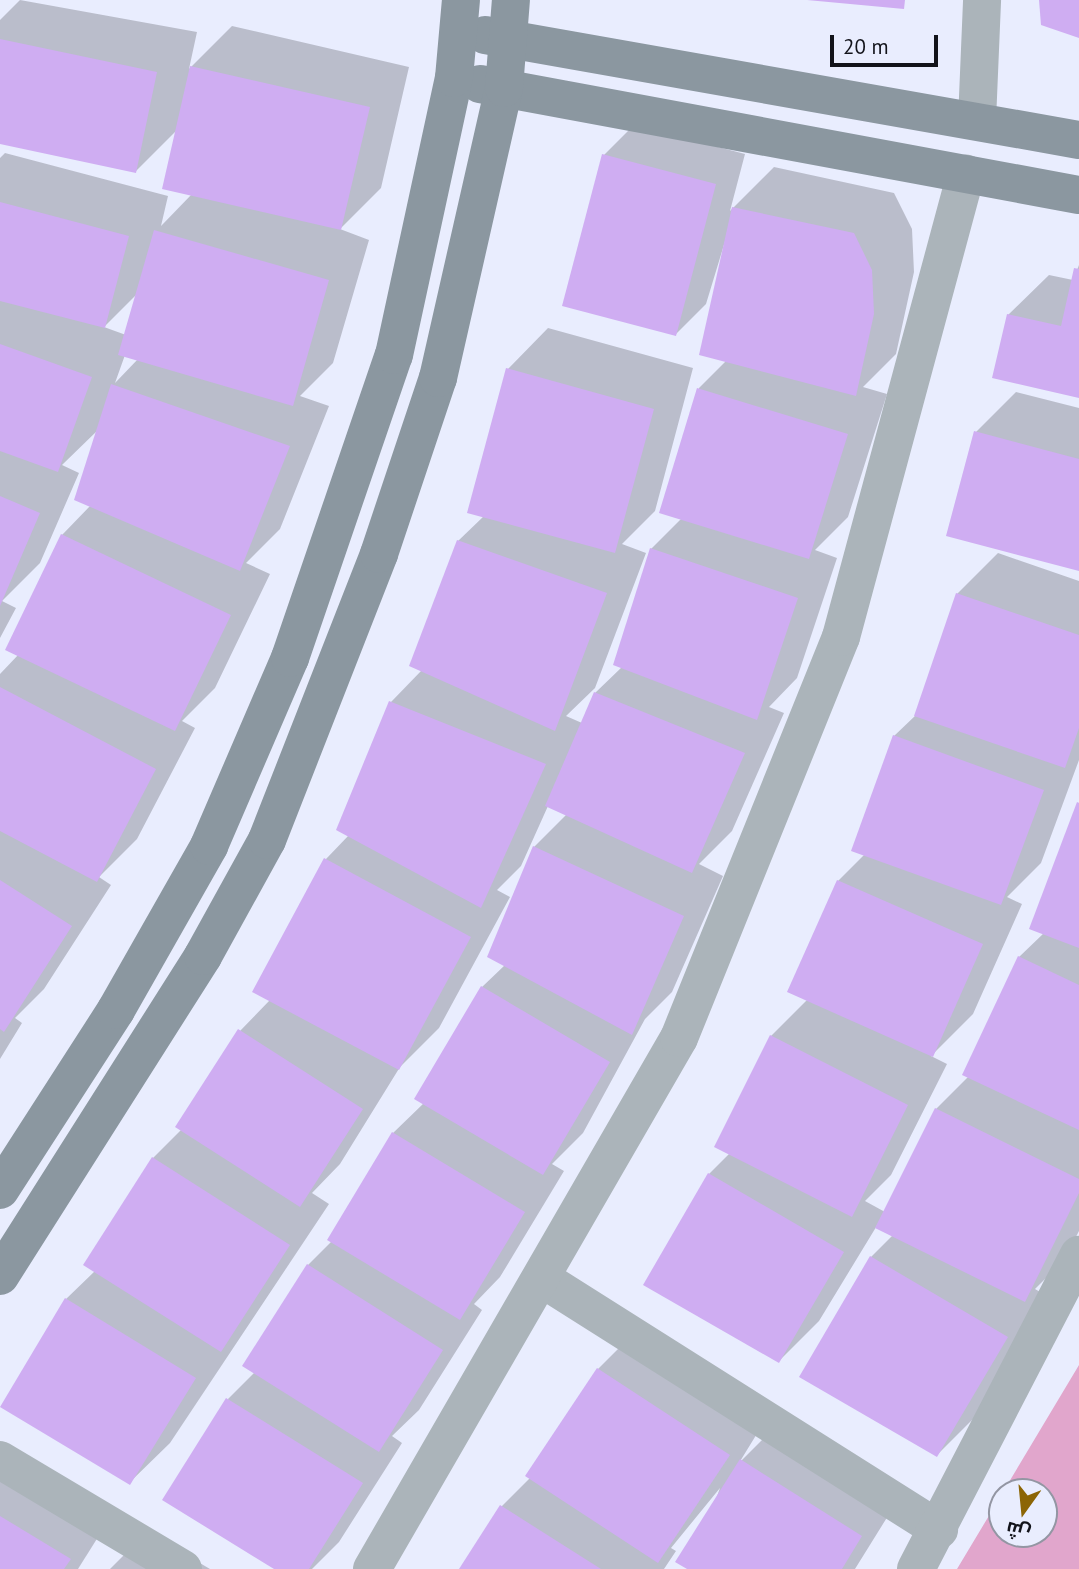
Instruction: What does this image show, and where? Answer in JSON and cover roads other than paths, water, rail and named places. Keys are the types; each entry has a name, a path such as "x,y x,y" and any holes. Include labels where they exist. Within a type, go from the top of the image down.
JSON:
{"main road":[{"path":"0,1276 203,956 267,841 379,554 438,378 503,88 511,0"},
{"path":"0,1190 116,1010 209,846 290,658 394,355 454,78 460,14 508,40 1079,140"},
{"path":"454,78 1079,195"}],"street":[{"path":"977,121 982,0"},
{"path":"372,1569 679,1038 841,637 966,174"},
{"path":"916,1569 939,1530 1079,1255"},
{"path":"541,1278 939,1530"},
{"path":"0,1460 183,1569"}]}
